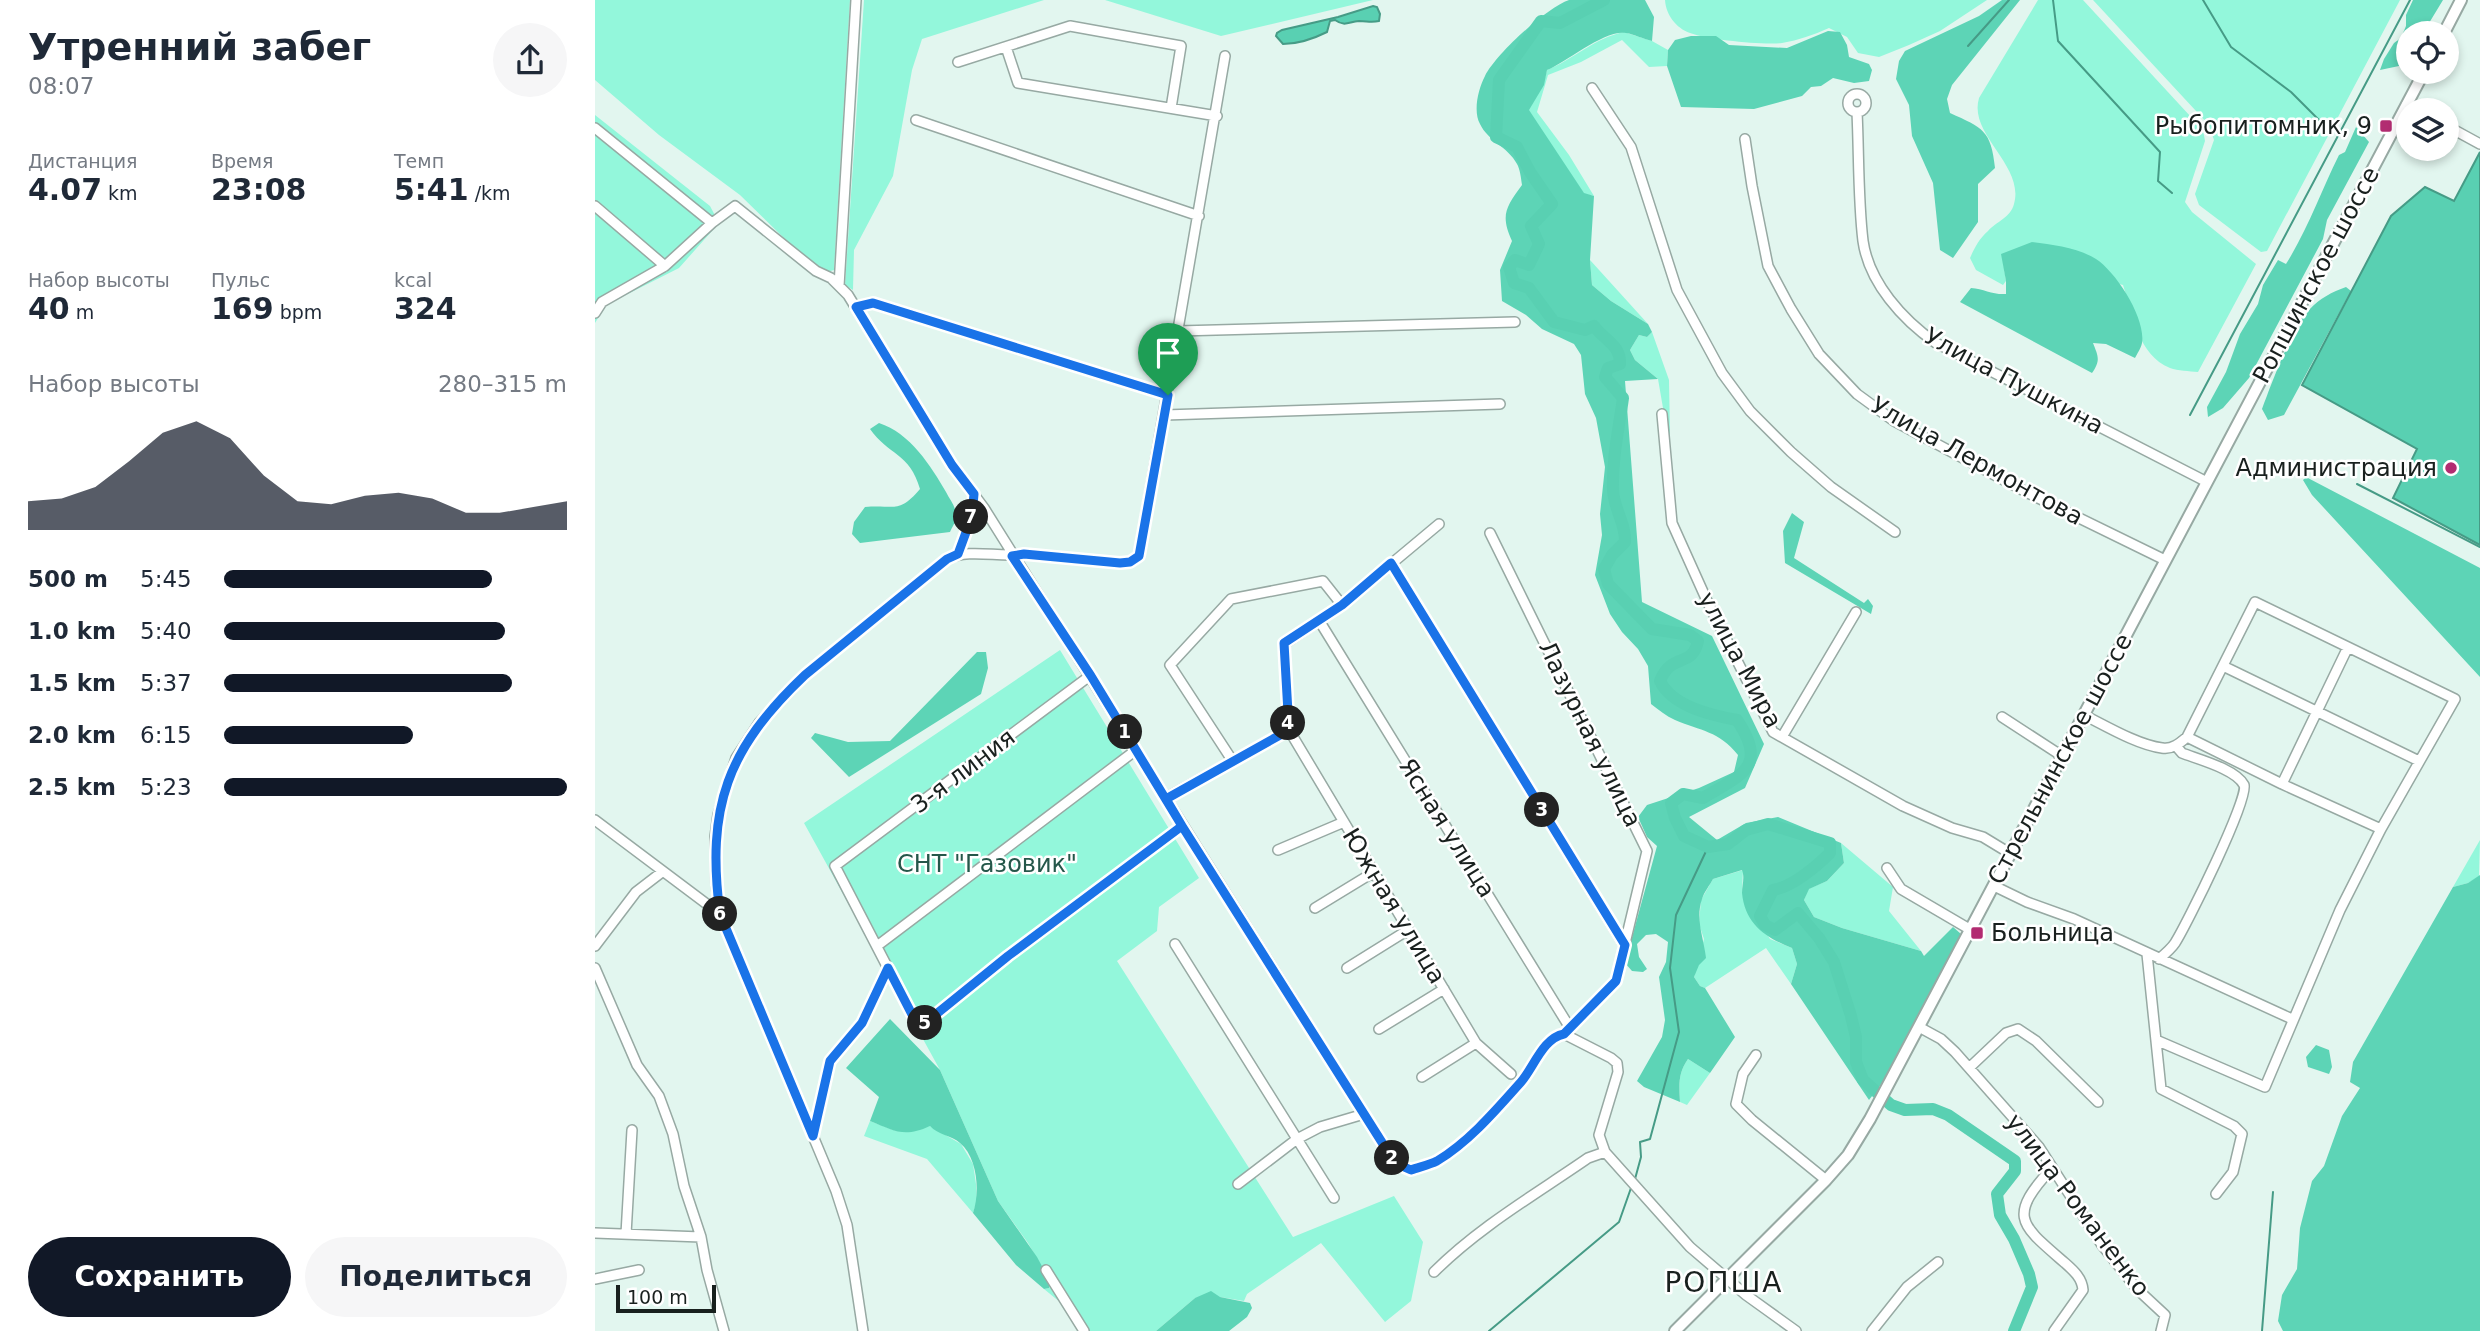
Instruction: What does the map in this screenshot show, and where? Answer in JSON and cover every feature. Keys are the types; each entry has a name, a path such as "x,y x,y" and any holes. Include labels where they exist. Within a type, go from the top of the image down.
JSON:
{"main road":[{"path":"2450,21 2461,0"},
{"name":"Ропшинское шоссе","path":"2228,440 2396,125"},
{"name":"Стрельнинское шоссе","path":"1675,1331 1826,1180 1870,1119 2228,440"}],"street":[{"path":"839,286 856,0"},
{"path":"958,62 1070,26 1181,46 1171,108"},
{"path":"1006,47 1018,83 1216,116"},
{"path":"863,1331 847,1225 836,1191 720,914 715,838 718,815 736,758 759,723 805,675 947,559 958,554 1024,554 1120,563 1130,562 1139,556 1225,56"},
{"path":"1593,88 1631,147 1677,290 1722,373 1750,411 1791,452 1831,487 1895,532"},
{"name":"Улица Пушкина","path":"1857,112 1863,242 1871,267 1899,311 1936,343 2207,482"},
{"path":"916,120 1199,216"},
{"path":"595,128 712,223 665,266 598,300 595,313"},
{"path":"2459,132 2479,143"},
{"name":"Улица Лермонтова","path":"1745,139 1769,266 1791,309 1819,354 1857,394 1894,421 2028,493 2165,560"},
{"path":"595,206 665,266"},
{"name":"Лазурная улица","path":"712,223 735,206 816,271 831,278 848,295 952,465 974,494 1091,676 1182,826 1395,1163 1411,1170 1435,1162 1472,1133 1523,1079 1547,1045 1557,1035 1567,1031 1616,981 1647,851 1490,533"},
{"path":"856,307 873,303 1168,395"},
{"path":"1179,331 1515,322"},
{"path":"1165,415 1500,404"},
{"name":"улица Мира","path":"1663,414 1672,523 1708,603 1773,732 1903,806 1952,828 1983,838 2011,854"},
{"path":"958,554 972,516 974,494"},
{"path":"1166,799 1289,730 1284,643 1320,622 1439,524"},
{"path":"1391,563 1625,944"},
{"path":"1233,760 1170,665 1231,599 1323,580 1342,605"},
{"path":"2084,715 2164,749 2176,746 2187,737 2255,602 2455,699 2381,829 2340,910 2265,1087 2156,1040"},
{"path":"1782,737 1856,612"},
{"name":"Ясная улица","path":"1320,622 1567,1031"},
{"path":"2282,784 2348,647"},
{"path":"2223,666 2419,761"},
{"name":"3-я линия","path":"877,946 835,866 1091,676"},
{"path":"2002,718 2062,756"},
{"name":"Южная улица","path":"1289,730 1476,1044 1511,1073"},
{"path":"2187,737 2381,829"},
{"path":"2159,959 2173,945 2188,920 2245,792 2243,784 2232,773 2182,753 2176,746"},
{"path":"1136,750 877,946 919,1028 1008,956 1182,826"},
{"path":"595,820 720,914"},
{"path":"1278,850 1344,822"},
{"path":"1887,868 1901,889 1971,930"},
{"path":"595,946 636,892 662,872"},
{"path":"1315,908 1374,873"},
{"path":"1994,886 2027,902 2074,919 2292,1020"},
{"path":"1347,968 1408,930"},
{"path":"1175,944 1334,1198"},
{"path":"2147,954 2161,1089 2234,1125 2242,1134 2233,1172 2216,1194"},
{"path":"595,968 637,1065 659,1096 673,1134 684,1186 701,1237 724,1331"},
{"path":"813,1136 830,1061 862,1023 888,968"},
{"path":"1379,1029 1444,989"},
{"name":"улица Романенко","path":"1919,1027 1941,1039 2039,1147 2102,1245 2137,1289 2165,1315 2161,1331"},
{"path":"1969,1068 2006,1033 2018,1030 2036,1041 2098,1102"},
{"path":"1567,1031 1617,1063 1618,1072 1599,1135 1605,1152 1690,1247 1746,1295 1796,1331"},
{"path":"1422,1077 1476,1044"},
{"path":"1756,1055 1743,1074 1736,1104 1752,1121 1826,1180"},
{"path":"1238,1184 1297,1139 1320,1127 1364,1114"},
{"path":"626,1234 632,1130"},
{"path":"1434,1272 1454,1252 1483,1230 1588,1158 1605,1152"},
{"path":"2052,1168 2030,1193 2026,1201 2024,1220 2036,1238 2075,1272 2083,1285 2083,1290 2054,1331"},
{"path":"595,1233 701,1237"},
{"path":"1872,1331 1907,1287 1938,1262"},
{"path":"595,1279 639,1270"},
{"path":"1046,1270 1084,1331"}],"green space":[{"path":"595,0 850,0 834,270 827,272 797,251 740,195 659,135 595,80"},
{"path":"864,0 1044,0 922,39 912,70 893,176 854,250 853,290 845,285"},
{"path":"1105,0 1373,0 1221,36"},
{"path":"1665,0 1987,0 1940,31 1879,57 1858,53 1847,37 1829,28 1782,43 1699,36 1676,24 1667,11"},
{"path":"2038,0 2083,0 2203,130 2205,141 2185,202 2192,212 2256,264 2198,372 2170,368 2151,354 2138,333 2123,285 2002,254 2006,281 2003,285 1976,270 1970,258 1982,237 2012,209 2015,190 2012,176 1981,125 1979,98"},
{"path":"2093,0 2400,0 2267,251 2261,252 2199,205 2195,194 2214,140 2209,125"},
{"path":"1624,32 1652,41 1668,50 1667,66 1649,67 1622,40 1581,62 1548,75 1537,112 1569,155 1594,196 1584,194 1528,110 1543,85 1547,70 1603,39"},
{"path":"595,115 710,206 719,223 679,268 606,305 595,323"},
{"path":"1590,260 1648,324 1611,301 1592,285"},
{"path":"1652,332 1669,380 1668,437 1658,379 1635,360 1630,350 1639,335 1647,337"},
{"name":"СНТ \"Газовик\"","path":"1060,650 1199,878 1159,907 1157,931 1117,961 1293,1237 1394,1196 1423,1242 1411,1301 1385,1322 1321,1243 1247,1294 1244,1301 1220,1297 1195,1298 1156,1331 1083,1331 1066,1307 1044,1289 1049,1288 1050,1281 1028,1243 998,1201 940,1070 804,823"},
{"path":"2480,840 2479,877 2453,887"},
{"path":"1841,843 1893,887 1889,911 1921,951 1814,917 1804,900 1808,889 1827,881 1844,863"},
{"path":"1743,870 1742,892 1770,939 1792,948 1797,964 1791,984 1766,948 1705,988 1700,986 1694,977 1704,939 1699,924 1701,900 1713,879"},
{"path":"1688,1059 1710,1073 1687,1105 1680,1102 1679,1085 1682,1069"},
{"path":"870,1121 896,1131 930,1126 961,1144 973,1164 977,1201 973,1213 927,1159 864,1136"}],"shaded area":[{"path":"1569,0 1645,0 1654,17 1652,41 1617,33 1597,41 1547,70 1544,85 1529,110 1584,193 1594,196 1590,260 1592,285 1611,301 1648,324 1652,332 1647,337 1639,335 1630,350 1635,360 1658,379 1625,381 1642,602 1712,636 1764,744 1745,788 1689,817 1717,840 1746,823 1778,817 1841,843 1844,863 1827,881 1809,889 1804,900 1814,917 1921,951 1924,956 1953,927 1961,934 1886,1078 1869,1100 1791,984 1797,964 1792,948 1774,940 1758,928 1747,913 1742,893 1742,870 1713,879 1703,896 1700,921 1706,958 1699,965 1694,977 1700,986 1705,988 1735,1037 1710,1073 1688,1059 1681,1074 1680,1102 1644,1087 1637,1081 1662,1037 1665,1020 1659,977 1666,962 1668,942 1656,934 1646,935 1637,944 1639,957 1647,969 1643,972 1632,971 1625,963 1657,846 1647,837 1638,817 1647,805 1699,788 1734,772 1738,755 1717,736 1672,718 1651,704 1648,666 1610,614 1595,575 1602,535 1600,514 1605,467 1596,418 1585,394 1581,355 1574,344 1542,329 1526,315 1502,301 1500,270 1512,241 1506,224 1507,211 1522,185 1519,168 1513,158 1480,124 1477,113 1478,94 1482,81 1510,44 1548,12"},
{"path":"2002,0 2020,0 1952,85 1947,99 1950,113 1978,127 1988,138 1995,168 1978,184 1978,222 1953,258 1940,250 1933,183 1912,136 1909,105 1896,79 1899,61 1905,51 1979,16"},
{"path":"2413,0 2443,0 2430,21 2406,21"},
{"path":"1377,7 1380,14 1379,21 1344,24 1330,21 1327,32 1294,43 1283,44 1276,36 1282,30"},
{"path":"1828,31 1840,32 1847,45 1849,57 1869,64 1872,70 1869,81 1854,83 1833,78 1821,86 1811,87 1802,96 1754,109 1681,107 1667,66 1668,50 1675,40 1691,36 1716,36 1729,45 1787,48"},
{"path":"2396,42 2396,67 2380,70 2384,59"},
{"path":"2356,127 2369,142 2327,220 2323,239 2249,378 2223,408 2208,417 2207,407 2226,372 2240,334 2258,304 2263,285 2278,260 2286,264 2294,251 2339,155 2345,152"},
{"path":"2480,152 2480,545 2393,498 2417,449 2302,385 2391,216 2425,187 2454,201"},
{"path":"2032,242 2081,252 2096,259 2112,274 2128,296 2139,321 2142,343 2135,358 2106,344 2093,343 2098,358 2092,373 1960,302 1971,288 2006,294 2001,254"},
{"path":"2346,287 2351,291 2284,415 2268,420 2262,409 2302,318 2317,302"},
{"path":"879,423 910,442 934,472 955,510 956,519 950,532 860,543 852,534 854,522 865,507 895,507 913,497 920,489 911,468 870,429"},
{"path":"2306,477 2480,568 2480,677 2312,495 2303,480"},
{"path":"1792,513 1804,522 1794,558 1864,603 1868,599 1873,606 1871,614 1785,563 1783,531"},
{"path":"977,652 986,652 988,668 981,694 849,777 811,738 815,733 848,742 890,741"},
{"path":"2480,875 2480,1331 2283,1331 2278,1321 2282,1295 2297,1269 2300,1228 2312,1181 2324,1166 2342,1116 2360,1088 2350,1082 2353,1062 2453,887 2468,883"},
{"path":"890,1019 940,1070 998,1201 1037,1257 1050,1281 1049,1288 1044,1289 1016,1265 973,1213 976,1176 971,1157 960,1143 930,1126 906,1132 870,1121 879,1097 846,1068"},
{"path":"2316,1045 2329,1050 2332,1067 2329,1074 2308,1067 2306,1057"},
{"path":"1211,1291 1220,1297 1250,1303 1252,1308 1247,1317 1229,1331 1156,1331 1195,1298"}],"waterway":[{"path":"1604,0 1560,23 1541,21 1499,80 1496,137 1517,147 1552,204 1531,226 1539,244 1529,265 1515,260 1509,267 1514,283 1529,288 1554,322 1585,330 1594,326 1615,347 1620,357 1620,364 1608,368 1605,377 1623,398 1613,489 1624,528 1625,542 1612,555 1604,569 1608,584 1652,629 1690,635 1698,641 1691,655 1670,666 1660,681 1673,697 1683,703 1704,712 1737,720 1751,749 1746,768 1729,783 1703,798 1683,794 1671,803 1675,818 1684,836 1708,847 1728,844 1746,830 1768,824 1830,843 1830,853 1811,870 1796,881 1773,890 1760,916 1765,925 1775,930 1798,913 1819,938 1834,962 1851,1016 1856,1037 1856,1062 1863,1080 1891,1105 1905,1110 1933,1109 1948,1115 2015,1161 2015,1171 1997,1194 2000,1215 2014,1239 2032,1287 2014,1331"},
{"path":"1968,46 2009,0"},
{"path":"2053,0 2058,41 2160,152 2158,181 2172,193"},
{"path":"2203,0 2231,47 2291,92 2329,130"},
{"path":"2190,415 2410,0"},
{"path":"2357,484 2480,547"},
{"path":"1635,1179 1641,1157 1640,1142 1650,1139 1679,1032 1670,968 1676,915 1708,847"},
{"path":"1489,1331 1619,1222 1631,1188"},
{"path":"2262,1331 2273,1192"}],"place":[{"name":"Рыбопитомник, 9","path":"2386,126"},
{"name":"Администрация","path":"2451,468"},
{"name":"Больница","path":"1977,933"}],"district":[{"name":"РОПША","path":"1724,1282"}],"route":[{"path":"1168,395 873,303 856,307 952,465 974,494 972,516 958,554 947,559 805,675 759,723 736,758 718,815 715,838 720,914 813,1136 830,1061 862,1023 888,968 919,1028 1008,956 1182,826 1166,799 1289,730 1284,643 1320,622 1391,563 1625,945 1616,981 1564,1034 1557,1035 1547,1045 1523,1079 1454,1149 1435,1162 1411,1170 1395,1163 1182,826 1091,676 1012,556 1024,554 1120,563 1130,562 1139,556 1168,395"}]}
